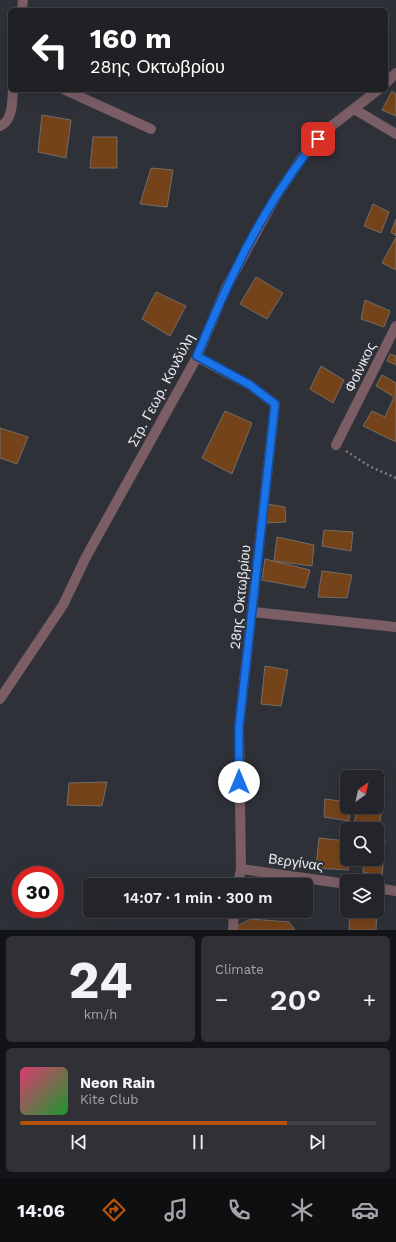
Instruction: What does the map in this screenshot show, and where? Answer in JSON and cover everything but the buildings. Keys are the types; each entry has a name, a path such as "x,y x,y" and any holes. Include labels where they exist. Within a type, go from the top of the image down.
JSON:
{"street":[{"path":"388,81 396,73"},
{"path":"0,126 4,125 10,114 13,92"},
{"path":"70,92 151,128"},
{"name":"Στρ. Γεωρ. Κονδύλη","path":"0,699 63,605 86,557 197,356 226,288 275,198 304,155 325,131 375,92"},
{"path":"354,109 396,134"},
{"name":"Φοίνικος","path":"336,445 396,326"},
{"name":"28ης Οκτωβρίου","path":"197,356 250,385 275,404 239,727 241,869 239,878"},
{"path":"253,612 396,627"},
{"name":"Βεργίνας","path":"241,869 340,883"},
{"path":"384,889 396,891"},
{"path":"233,930 234,918"}],"path":[{"path":"336,445 369,466 396,478"}],"route":[{"path":"239,782 239,727 275,404 250,385 197,356 226,288 275,198 304,155 318,139"}]}
